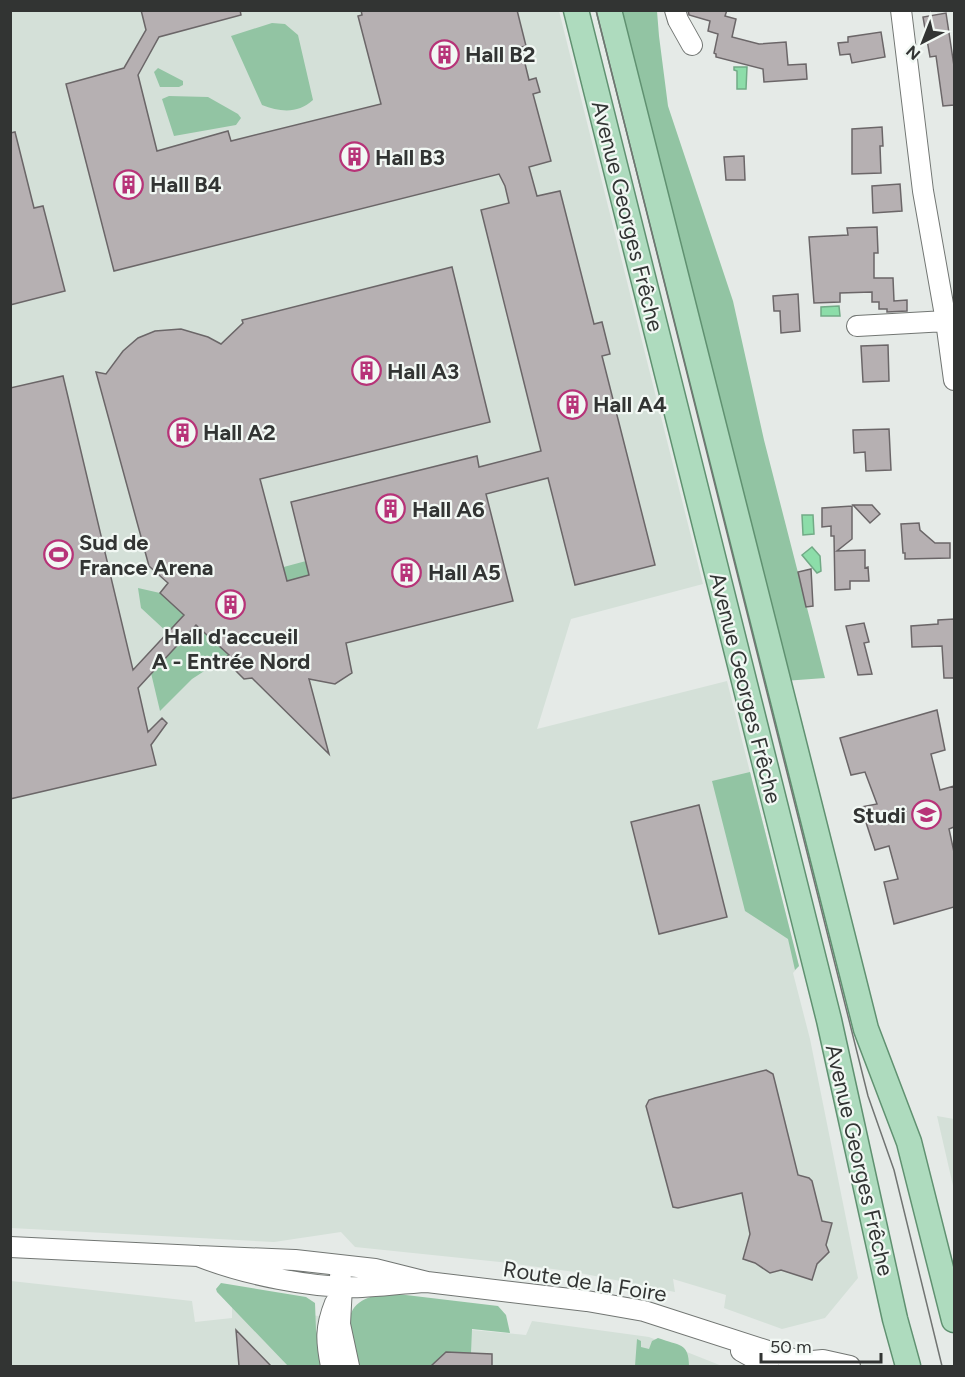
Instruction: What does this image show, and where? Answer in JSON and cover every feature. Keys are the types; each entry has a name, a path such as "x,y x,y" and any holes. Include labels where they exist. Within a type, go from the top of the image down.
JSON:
{"main road":[{"name":"Avenue Georges Frêche","path":"576,10 824,1000 895,1319 908,1366"},
{"name":"Avenue Georges Frêche","path":"609,10 866,1029 909,1142 954,1320"}],"street":[{"path":"675,10 692,45"},
{"path":"901,10 923,191 954,380"},
{"path":"857,326 946,321"},
{"name":"Route de la Foire","path":"10,1248 239,1257 375,1269 427,1282 598,1303 644,1311 804,1364 823,1360 850,1366"},
{"name":"Route de la Foire","path":"198,1256 244,1272 313,1284 362,1287 427,1282"},
{"path":"338,1265 342,1287 340,1324 349,1366"},
{"path":"331,1366 326,1343 327,1330 342,1287"},
{"path":"705,1330 768,1366"}],"shaded area":[{"path":"10,11 559,11 703,584 571,619 537,729 727,681 799,966 793,973 810,1039 858,1278 825,1318 782,1329 724,1308 726,1295 673,1279 675,1292 575,1272 355,1247 341,1232 274,1242 11,1228"},
{"path":"618,11 657,11 668,106 733,301 764,440 825,678 784,681"},
{"path":"272,23 285,24 298,35 313,100 295,110 275,109 262,105 231,36"},
{"path":"734,67 747,67 746,89 737,89 737,71"},
{"path":"158,68 183,81 183,85 160,87 154,72"},
{"path":"169,96 208,97 241,118 236,125 174,136 162,99"},
{"path":"839,306 840,316 821,316 821,307"},
{"path":"802,515 813,515 814,534 803,535"},
{"path":"812,547 820,556 821,571 817,573 802,555"},
{"path":"306,561 312,583 286,591 280,568"},
{"path":"138,588 160,593 184,615 168,633 141,608"},
{"path":"196,625 229,655 192,679 160,711 151,673"},
{"path":"750,772 799,966 795,970 788,939 745,911 712,781"},
{"path":"937,1116 954,1119 954,1190"},
{"path":"11,1281 192,1301 195,1322 232,1318 232,1308 526,1335 532,1321 649,1337 722,1366 11,1366"},
{"path":"221,1283 306,1297 315,1303 316,1330 326,1366 288,1366 217,1292 216,1289"},
{"path":"389,1293 498,1306 506,1315 510,1333 472,1329 471,1353 446,1352 431,1366 354,1366 349,1328 353,1309 372,1296"},
{"path":"658,1338 685,1349 689,1358 689,1366 635,1366 637,1339 641,1341 641,1347 649,1349 652,1341"}],"building":[{"path":"141,10 240,10 241,15 159,37 138,75 157,151 228,131 231,141 381,104 358,16 362,15 361,10 517,10 526,46 521,47 529,80 536,78 540,92 533,94 551,161 529,167 537,196 560,191 594,324 602,322 610,354 602,356 655,565 575,585 548,478 486,494 513,601 346,643 352,673 335,684 309,679 329,754 252,678 244,679 224,659 229,655 196,625 138,688 148,732 162,718 167,723 151,745 156,765 10,799 10,388 63,376 133,670 184,615 160,593 168,583 149,566 96,372 106,374 123,351 138,338 155,331 181,329 208,337 221,344 243,323 242,320 452,267 490,422 260,479 287,581 309,575 291,502 477,456 479,467 541,451 481,210 509,203 499,174 114,271 66,84 124,68 146,30"},
{"path":"688,10 727,10 725,16 736,19 732,37 759,44 786,42 788,65 806,64 807,79 764,82 763,69 716,57 714,53 718,34 708,31 710,21 689,15"},
{"path":"946,13 954,66 954,105 943,106 936,56 930,57 923,17"},
{"path":"881,32 885,57 852,63 850,54 840,55 838,43 848,42 848,37"},
{"path":"882,127 881,173 852,174 852,129"},
{"path":"15,132 34,208 43,206 65,291 10,305 10,133"},
{"path":"744,156 745,180 726,180 724,157"},
{"path":"900,184 902,211 873,213 872,186"},
{"path":"877,227 878,253 874,253 874,278 893,278 894,301 907,300 907,311 887,312 887,309 879,309 879,302 872,302 872,292 840,293 840,302 814,303 809,237 848,235 847,228"},
{"path":"798,294 800,331 781,333 780,311 774,311 773,296"},
{"path":"888,345 889,381 863,382 861,346"},
{"path":"889,429 891,470 866,471 865,452 854,453 853,430"},
{"path":"853,505 872,505 880,514 870,523"},
{"path":"852,506 852,539 837,551 865,550 865,568 868,567 869,581 850,581 850,589 835,590 834,536 831,536 831,526 822,527 822,508"},
{"path":"919,523 920,530 935,543 950,543 950,558 905,559 901,524"},
{"path":"811,569 813,606 806,607 798,572"},
{"path":"954,619 954,678 944,678 942,646 912,647 911,626 938,624 938,620"},
{"path":"864,623 869,642 864,643 872,674 858,675 846,626"},
{"path":"937,710 945,750 931,754 940,790 954,786 954,827 949,829 954,852 954,907 894,924 884,882 898,879 889,846 875,850 861,807 877,804 865,772 851,775 840,738"},
{"path":"699,805 727,917 659,934 631,822"},
{"path":"766,1070 773,1074 798,1175 812,1181 822,1221 832,1223 826,1245 829,1252 817,1264 812,1280 781,1270 770,1273 755,1263 743,1259 750,1234 742,1193 678,1208 673,1207 646,1106 649,1100 655,1098"},
{"path":"236,1330 271,1366 239,1366"},
{"path":"446,1352 492,1354 492,1366 431,1366"}],"tram line":[{"path":"596,10 868,1096 894,1170 942,1366"}],"place":[{"name":"Hall B2","path":"444,54"},
{"name":"Hall B3","path":"354,157"},
{"name":"Hall B4","path":"129,184"},
{"name":"Hall A3","path":"366,371"},
{"name":"Hall A4","path":"572,404"},
{"name":"Hall A2","path":"182,432"},
{"name":"Hall A6","path":"391,509"},
{"name":"Sud de France Arena","path":"58,555"},
{"name":"Hall A5","path":"407,572"},
{"name":"Hall d'accueil A - Entrée Nord","path":"231,604"},
{"name":"Studi","path":"927,815"}]}
